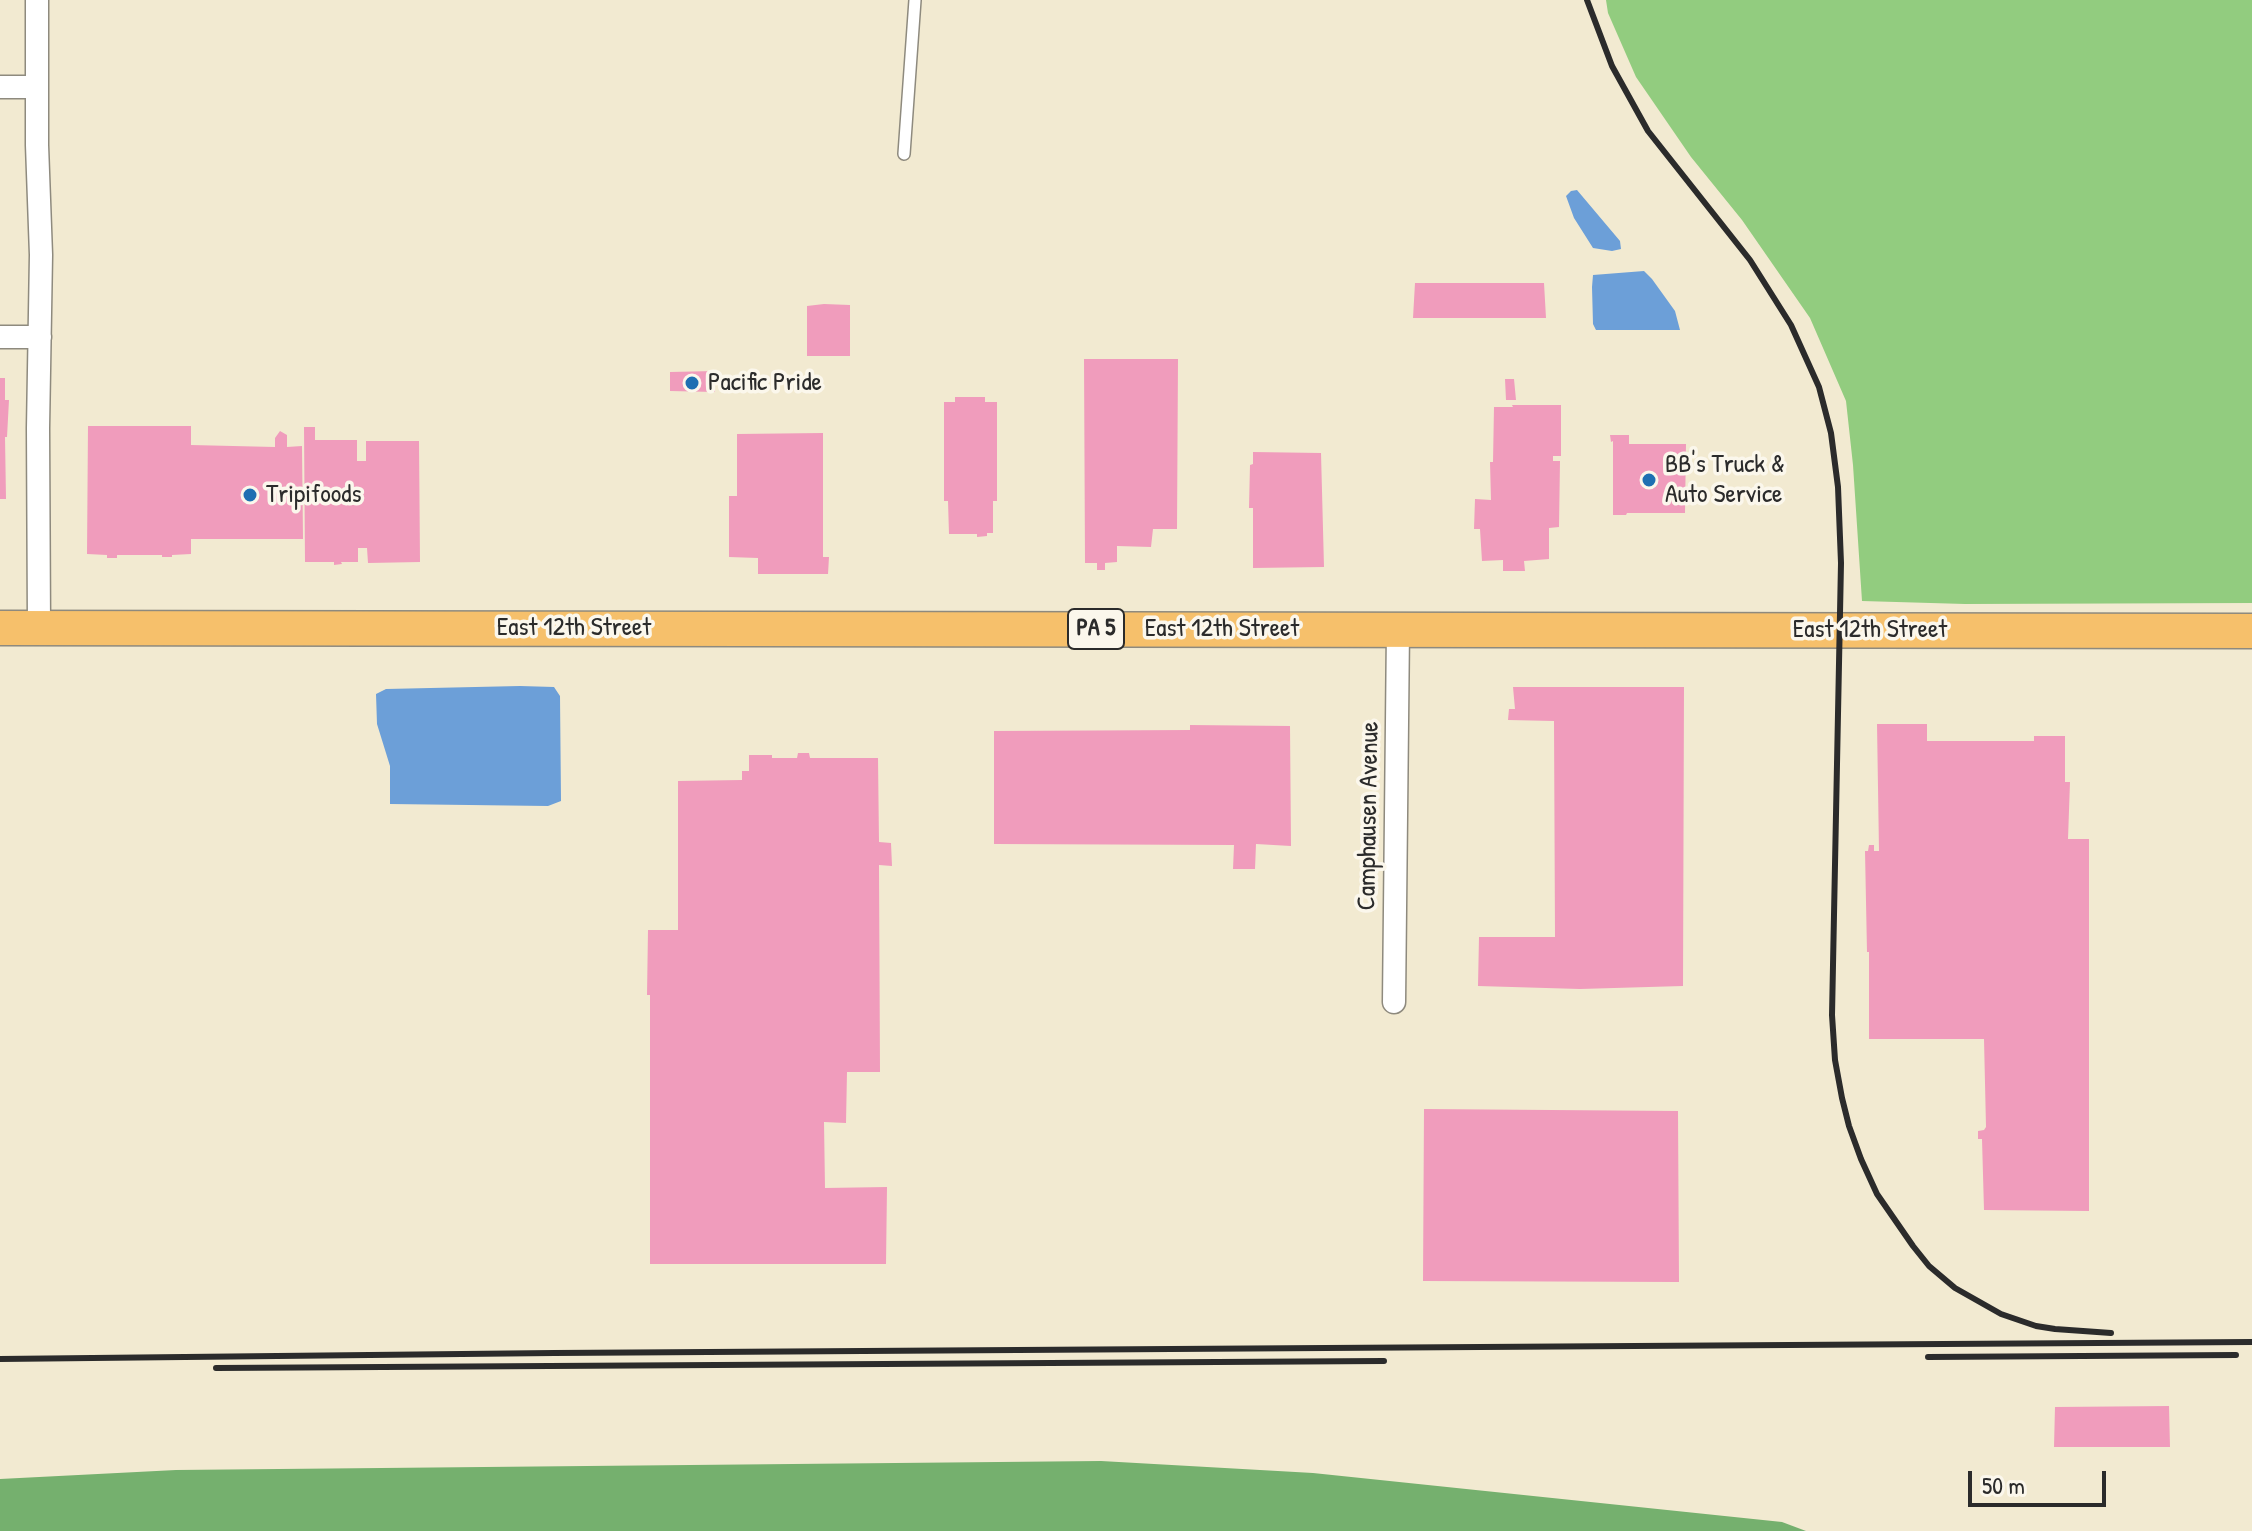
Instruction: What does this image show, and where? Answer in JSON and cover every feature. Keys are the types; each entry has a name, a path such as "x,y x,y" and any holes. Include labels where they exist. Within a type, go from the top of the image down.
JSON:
{"main road":[{"name":"East 12th Street","path":"0,628 2252,631"}],"street":[{"path":"37,0 41,255 39,627"},
{"path":"0,87 37,87"},
{"path":"0,337 40,337"},
{"name":"Camphausen Avenue","path":"1394,1002 1398,629"}],"lane":[{"path":"904,154 915,0"}],"green space":[{"path":"1606,0 2252,0 2252,603 1965,604 1862,601 1846,401 1810,318 1636,77 1608,13"},
{"path":"1101,1461 1313,1473 1782,1522 1806,1531 0,1531 0,1479 176,1470"}],"water":[{"path":"1577,190 1620,241 1621,249 1593,248 1574,218 1566,196"},
{"path":"1644,271 1675,311 1680,330 1596,330 1593,324 1593,275"},
{"path":"554,687 560,696 561,801 548,806 390,804 390,766 377,724 376,694 386,689"}],"building":[{"path":"1415,283 1544,283 1546,318 1413,318"},
{"path":"850,305 850,356 807,356 807,306"},
{"path":"1084,359 1178,359 1177,529 1153,529 1151,547 1117,546 1117,562 1105,563 1105,570 1097,570 1097,563 1085,563"},
{"path":"715,371 715,392 670,391 670,372"},
{"path":"0,378 5,378 5,400 9,400 5,437 6,499 0,499"},
{"path":"1505,379 1514,379 1516,400 1506,400"},
{"path":"955,397 985,397 985,402 997,402 997,501 993,501 993,533 987,533 987,536 949,534 948,501 944,501 944,402 955,402"},
{"path":"1561,405 1561,456 1553,456 1553,461 1560,461 1559,527 1549,528 1549,559 1524,561 1525,571 1503,571 1503,560 1482,561 1480,529 1474,529 1475,499 1491,500 1494,407"},
{"path":"88,426 191,426 191,445 275,447 275,438 280,431 287,435 287,447 302,446 303,539 191,539 191,554 172,557 117,555 117,558 107,558 107,555 87,554"},
{"path":"304,427 315,427 315,440 357,440 357,461 366,461 366,441 419,441 420,562 368,563 367,548 358,548 358,562 334,565 334,562 305,562"},
{"path":"823,433 823,557 829,557 828,574 758,574 758,558 729,557 729,496 737,496 737,434"},
{"path":"1610,435 1629,435 1629,444 1686,444 1685,513 1613,515 1613,441"},
{"path":"1253,452 1321,453 1324,567 1253,568 1253,508 1249,508"},
{"path":"1513,687 1684,687 1683,986 1580,989 1478,986 1479,937 1555,937 1554,721 1508,720 1509,709 1515,709"},
{"path":"1877,724 1927,724 1927,741 2034,741 2034,736 2065,736 2065,782 2070,782 2068,839 2089,839 2089,1211 1984,1210 1982,1139 1978,1139 1978,1131 1986,1127 1984,1039 1869,1039 1865,851 1868,851 1869,845 1874,845 1874,851 1879,851"},
{"path":"1190,725 1290,726 1291,846 1256,844 1255,869 1233,869 1234,845 994,844 994,731 1190,730"},
{"path":"798,753 809,753 810,758 878,758 879,842 891,843 892,866 879,865 880,1072 847,1072 846,1123 824,1122 825,1188 887,1187 886,1264 650,1264 648,930 678,930 678,781 742,780 742,771 749,771 749,755 797,758"},
{"path":"1424,1109 1678,1111 1679,1282 1423,1281"},
{"path":"2169,1406 2170,1447 2054,1447 2055,1407"}],"railway":[{"path":"1587,0 1612,66 1648,131 1750,260 1791,325 1819,387 1831,433 1838,487 1841,563 1832,1015 1835,1060 1842,1098 1861,1159 1877,1194 1913,1246 1929,1266 1955,1288 2001,1314 2036,1326 2111,1333"},
{"path":"0,1359 2252,1342"},
{"path":"1928,1357 2236,1355"},
{"path":"216,1368 1384,1361"}],"place":[{"name":"Pacific Pride","path":"692,383"},
{"name":"BB's Truck & Auto Service","path":"1649,480"},
{"name":"Tripifoods","path":"250,495"}]}
